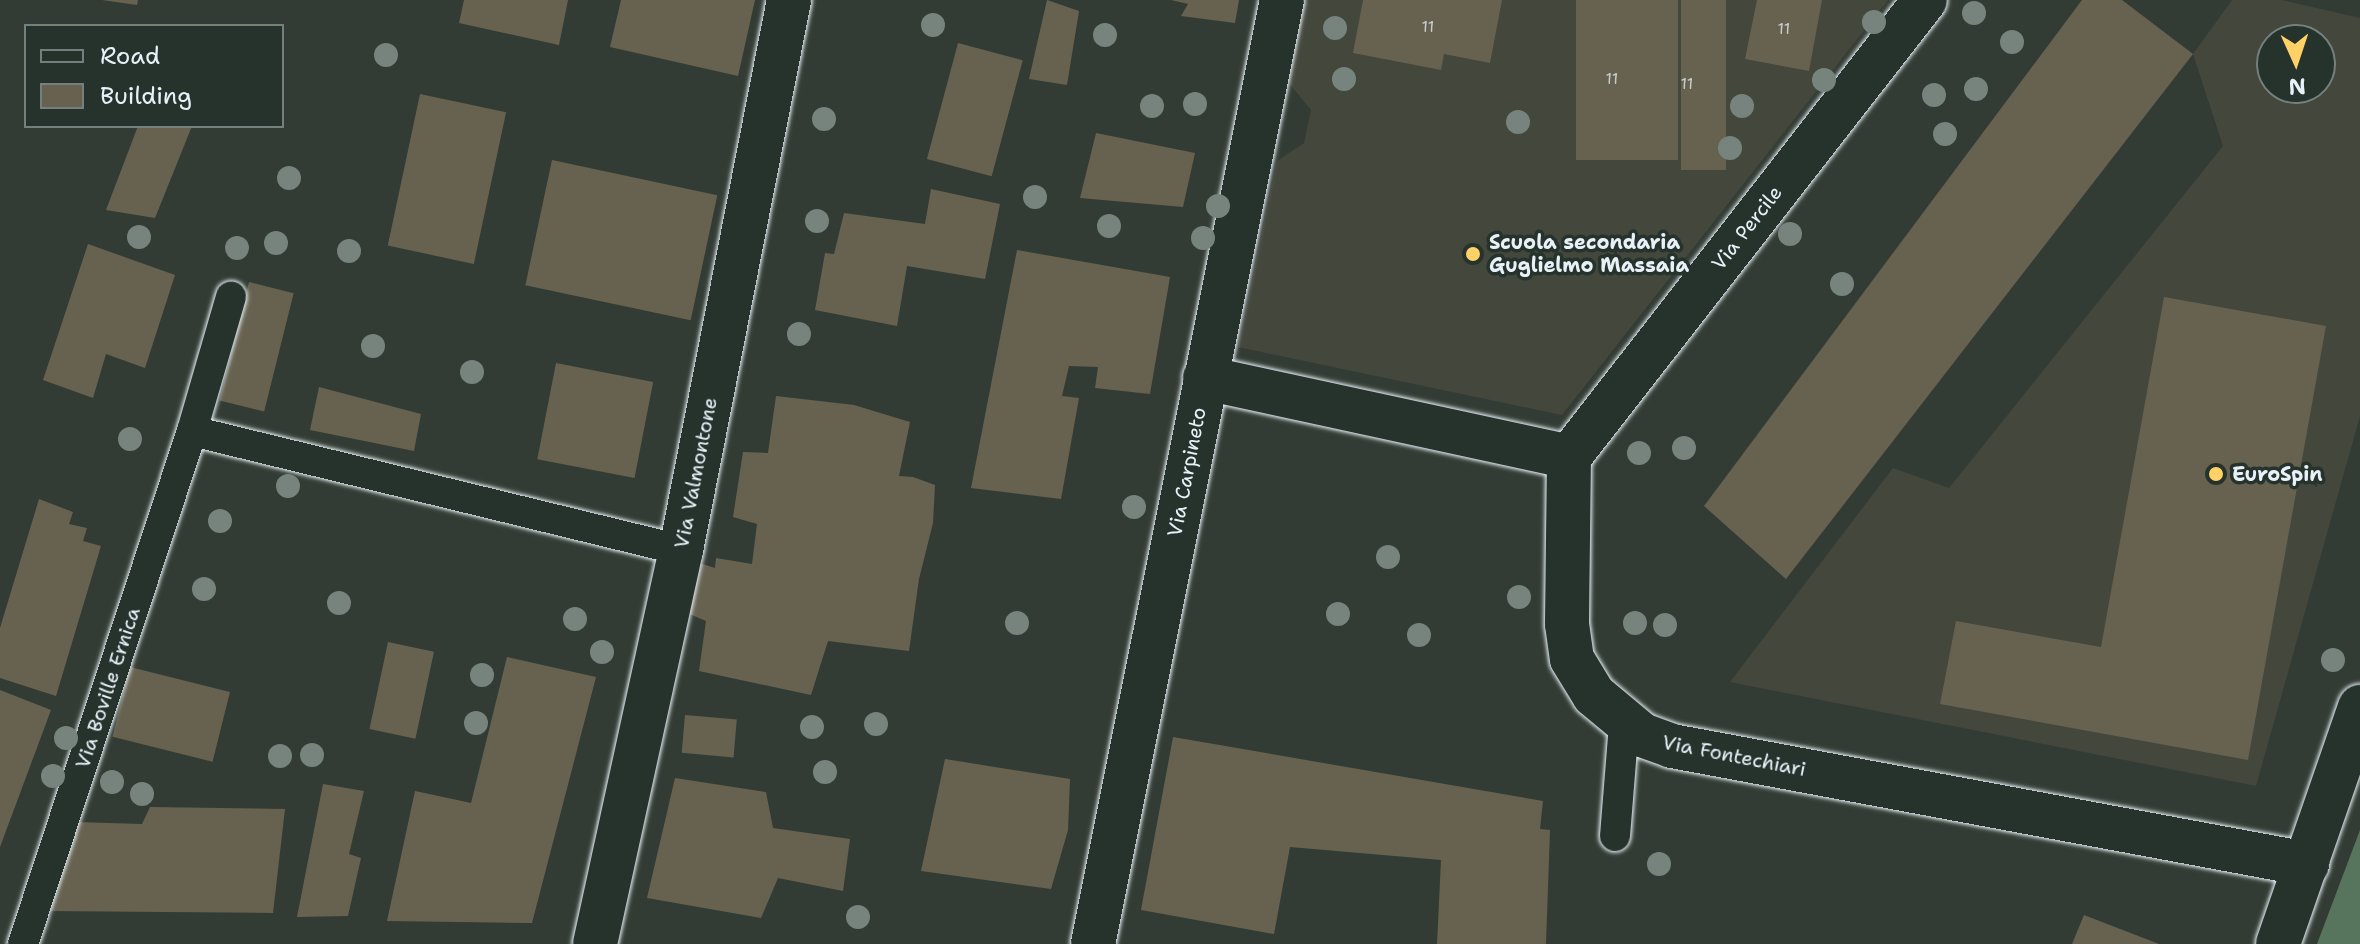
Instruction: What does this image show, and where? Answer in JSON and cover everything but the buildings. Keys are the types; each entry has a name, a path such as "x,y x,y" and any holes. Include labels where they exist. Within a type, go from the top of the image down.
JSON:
{"street":[{"name":"Via Valmontone","path":"595,944 681,550 789,0"},
{"name":"Via Carpineto","path":"1093,944 1282,0"},
{"name":"Via Percile","path":"1569,457 1925,0"},
{"path":"1205,378 1569,457"},
{"name":"Via Fontechiari","path":"1569,457 1567,624 1572,659 1594,695 1624,724 1642,735 1672,746 2307,864"},
{"path":"2278,944 2360,707"}],"lane":[{"name":"Via Boville Ernica","path":"23,944 192,431 231,297"},
{"path":"192,431 681,550"},
{"path":"1615,836 1624,724"}],"shaded area":[{"name":"Scuola secondaria Guglielmo Massaia","path":"1305,0 1888,0 1562,415 1238,347 1277,161 1304,143 1311,110 1288,82"},
{"path":"2232,0 2282,0 2360,18 2360,416 2256,786 1730,682 1893,468 1949,488 2223,146 2193,54"}],"green space":[{"path":"2360,830 2360,944 2317,944"}],"place":[{"name":"Scuola secondaria Guglielmo Massaia","path":"1473,254"},
{"name":"EuroSpin","path":"2216,474"}]}
